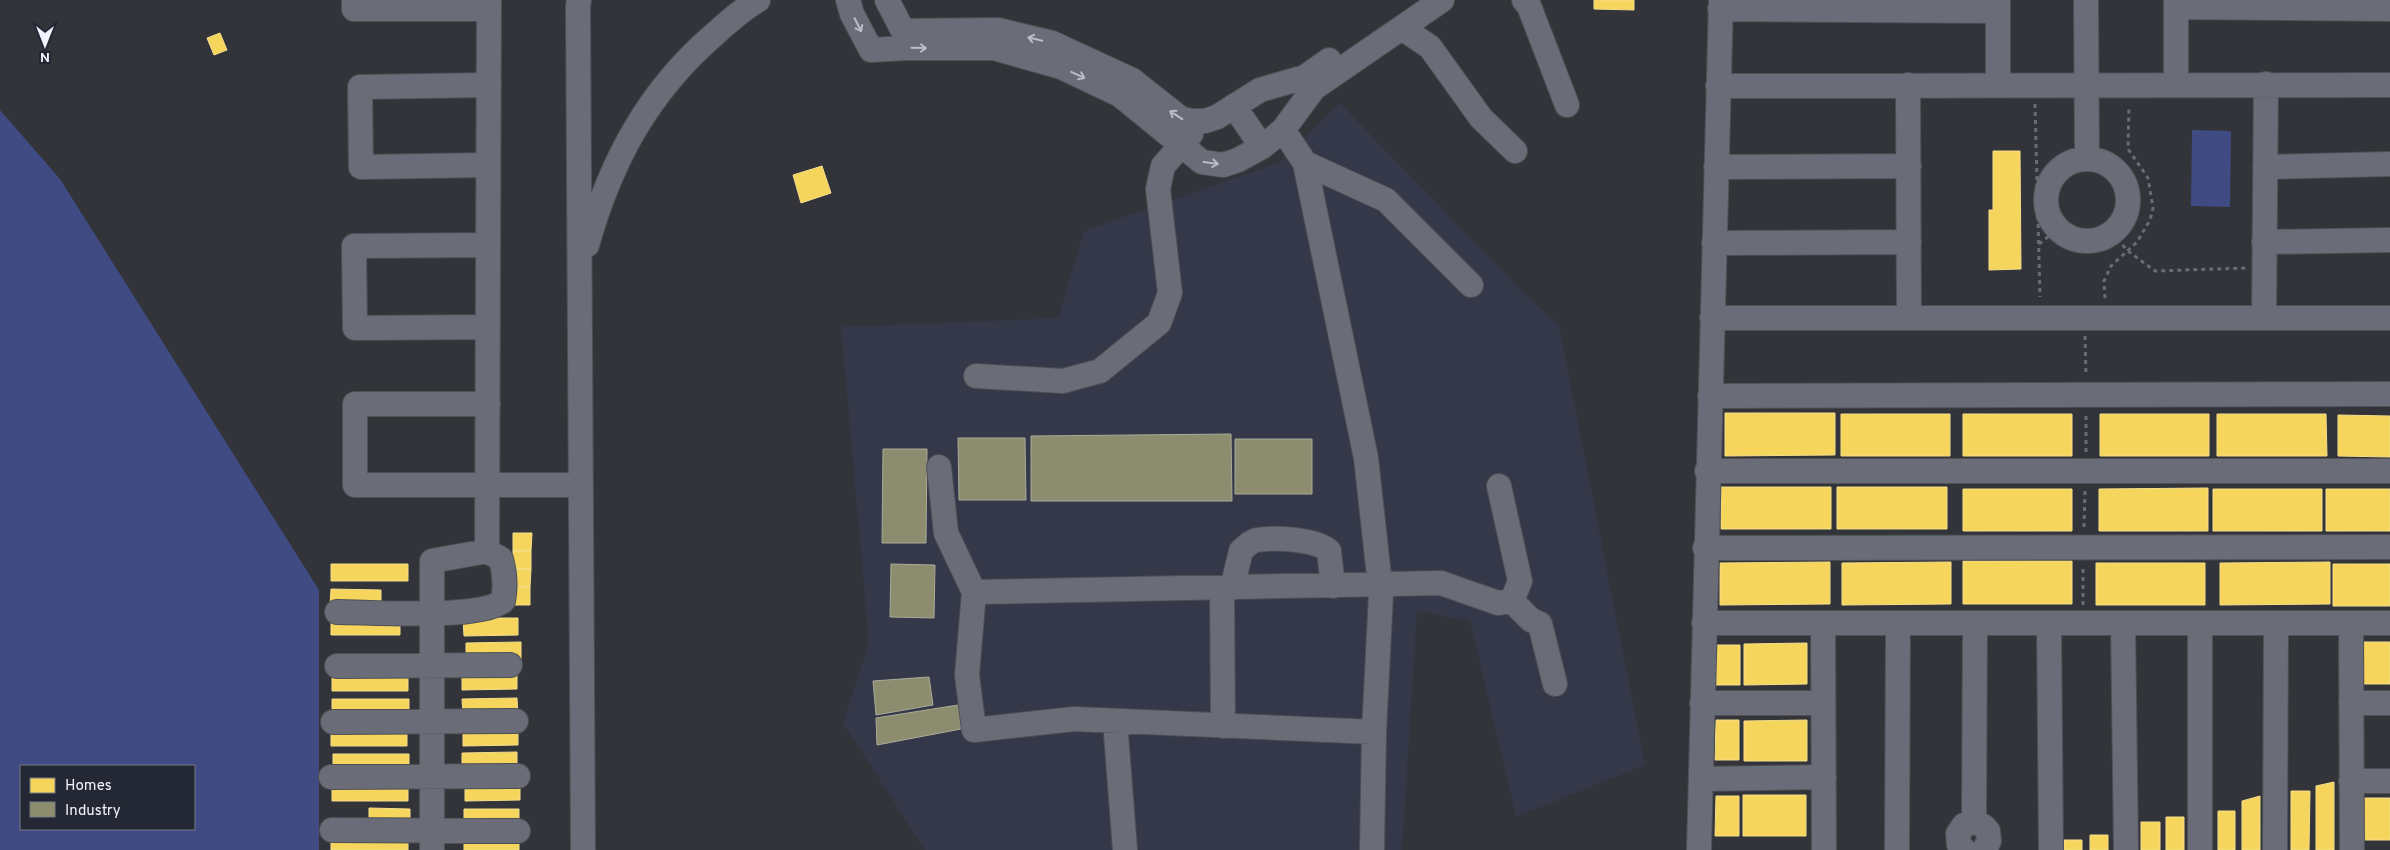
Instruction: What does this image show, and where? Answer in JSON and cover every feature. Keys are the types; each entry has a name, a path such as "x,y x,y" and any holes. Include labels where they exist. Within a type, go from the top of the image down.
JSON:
{"street":[{"path":"354,0 354,9 489,4 487,551"},
{"path":"579,0 583,850"},
{"path":"580,271 607,183 639,119 658,93 703,44 758,0"},
{"path":"848,0 852,14 871,50 994,48 1061,67 1120,95 1202,162 1223,165 1238,160 1262,147 1283,130 1314,88 1442,0"},
{"path":"886,0 903,30 998,30 1052,43 1132,80 1180,118 1191,121 1205,121 1216,117 1260,90 1305,76 1417,0"},
{"path":"1524,0 1529,6 1567,105"},
{"path":"2086,0 2087,158"},
{"path":"1699,850 1707,470 1721,4 1998,6 1998,85"},
{"path":"2176,84 2176,4 2390,9"},
{"path":"1402,28 1430,47 1481,118 1515,151"},
{"path":"2264,318 2266,84"},
{"path":"488,165 361,166 360,86 489,85"},
{"path":"1277,85 1299,109"},
{"path":"1908,85 1909,318"},
{"path":"1718,86 2390,85"},
{"path":"1234,106 1262,147"},
{"path":"976,376 1063,381 1100,371 1159,323 1170,293 1158,189 1163,166 1180,145 1205,121"},
{"path":"1283,130 1305,163 1366,458 1381,585 1374,732 1372,850"},
{"path":"2087,158 2108,164 2123,179 2127,189 2127,210 2123,220 2112,233 2098,240 2087,241 2071,238 2058,229 2047,210 2047,189 2051,179 2066,164 2087,158"},
{"path":"1305,163 1386,200 1471,285"},
{"path":"2265,166 2390,164"},
{"path":"1716,167 1909,166"},
{"path":"2264,242 2390,240"},
{"path":"1714,243 1909,242"},
{"path":"488,245 354,246 355,328 488,327"},
{"path":"1712,318 2390,318"},
{"path":"1710,396 2390,394"},
{"path":"488,404 356,404 355,485 580,486"},
{"path":"939,467 946,533 974,592 967,674 974,730 1074,719 1374,732"},
{"path":"1707,470 2390,470"},
{"path":"1499,486 1520,581 1512,601"},
{"path":"1223,726 1227,588 1241,551 1256,540 1314,542 1329,550 1333,586"},
{"path":"1705,548 2390,547"},
{"path":"337,612 432,612 479,610 497,606 503,601 505,574 501,559 487,551 432,561 432,612 432,840"},
{"path":"974,592 1441,583 1498,603 1512,601"},
{"path":"1512,601 1531,620 1540,624 1555,684"},
{"path":"1704,623 2390,623"},
{"path":"1823,623 1824,850"},
{"path":"1897,850 1898,623"},
{"path":"1974,822 1976,623"},
{"path":"2049,623 2050,850"},
{"path":"2123,623 2126,850"},
{"path":"2200,623 2200,850"},
{"path":"2275,850 2276,623"},
{"path":"2351,623 2352,850"},
{"path":"337,666 432,667 510,665"},
{"path":"1702,703 1823,703"},
{"path":"2351,703 2390,703"},
{"path":"1115,721 1125,850"},
{"path":"333,722 516,722"},
{"path":"331,777 518,776"},
{"path":"1701,779 1824,778"},
{"path":"2351,781 2390,781"},
{"path":"1964,850 1960,845 1958,834 1964,825 1974,822 1984,826 1988,831 1989,841 1984,850"},
{"path":"332,830 432,840 518,831"}],"path":[{"path":"2035,85 2040,318"},
{"path":"2111,318 2105,300 2104,282 2111,266 2128,251 2150,220 2153,208 2148,178 2128,149 2129,85"},
{"path":"2039,244 2058,229"},
{"path":"2112,233 2128,251 2155,271 2264,268"}],"shaded area":[{"path":"1340,103 1524,293 1559,325 1645,765 1516,817 1470,621 1417,611 1402,850 925,850 843,723 869,642 841,327 1058,318 1084,231 1278,163"},
{"path":"0,110 60,179 319,590 319,850 0,850"},
{"path":"2192,130 2231,131 2230,207 2191,206"}],"building: Homes":[{"path":"1594,0 1634,0 1634,10 1594,9"},
{"path":"220,33 227,50 214,55 207,38"},
{"path":"1993,151 2020,151 2021,269 1989,270 1989,210 1993,210"},
{"path":"822,166 831,193 801,203 793,175"},
{"path":"1725,413 1835,413 1835,455 1725,456"},
{"path":"1841,414 1950,414 1950,456 1841,456"},
{"path":"1963,414 2072,414 2072,456 1963,456"},
{"path":"2100,414 2209,414 2209,456 2100,456"},
{"path":"2217,414 2326,414 2327,456 2217,456"},
{"path":"2338,415 2390,416 2390,457 2338,456"},
{"path":"1721,487 1831,487 1831,529 1721,529"},
{"path":"1837,487 1947,487 1947,529 1837,529"},
{"path":"2208,488 2208,531 2099,531 2099,489"},
{"path":"1963,489 2072,489 2072,531 1963,531"},
{"path":"2213,489 2322,489 2322,531 2213,531"},
{"path":"2326,489 2390,489 2390,531 2326,531"},
{"path":"513,533 532,533 531,551 513,551"},
{"path":"513,551 531,551 531,569 512,569"},
{"path":"1963,561 2072,561 2072,604 1963,604"},
{"path":"1830,562 1830,604 1720,605 1720,563"},
{"path":"1951,562 1951,604 1842,605 1842,563"},
{"path":"2330,562 2330,604 2220,605 2220,563"},
{"path":"2096,563 2205,563 2205,605 2096,605"},
{"path":"331,564 408,564 408,581 331,581"},
{"path":"2333,564 2390,564 2390,606 2333,606"},
{"path":"512,569 531,569 530,587 512,587"},
{"path":"512,587 530,587 530,605 512,605"},
{"path":"331,589 381,590 381,607 330,606"},
{"path":"463,618 518,618 518,635 464,636"},
{"path":"331,619 400,619 400,635 331,635"},
{"path":"521,642 521,660 466,661 466,643"},
{"path":"2363,642 2390,642 2390,684 2362,684"},
{"path":"1807,643 1807,684 1744,685 1744,644"},
{"path":"1716,645 1740,645 1740,685 1716,685"},
{"path":"462,672 517,672 517,689 462,690"},
{"path":"332,674 408,674 408,691 332,691"},
{"path":"517,698 518,716 463,716 462,699"},
{"path":"332,699 409,699 409,715 332,716"},
{"path":"1716,720 1739,720 1739,760 1715,760"},
{"path":"1807,720 1807,761 1744,761 1744,721"},
{"path":"518,727 518,745 463,746 463,728"},
{"path":"331,729 407,729 407,746 331,746"},
{"path":"517,752 517,769 462,770 462,753"},
{"path":"333,754 409,754 409,771 333,771"},
{"path":"520,782 520,800 465,801 465,783"},
{"path":"2334,782 2334,850 2316,850 2316,786"},
{"path":"408,784 408,801 332,801 332,785"},
{"path":"2291,791 2310,791 2309,850 2291,850"},
{"path":"1743,795 1806,795 1806,836 1743,836"},
{"path":"1716,796 1739,796 1739,836 1715,836"},
{"path":"2260,796 2260,850 2242,850 2242,801"},
{"path":"2361,798 2390,798 2390,840 2361,840"},
{"path":"369,808 410,809 410,826 369,825"},
{"path":"464,809 519,809 519,826 464,827"},
{"path":"2218,811 2235,811 2235,850 2218,850"},
{"path":"2166,817 2184,817 2184,850 2166,850"},
{"path":"2141,822 2160,822 2160,850 2141,850"},
{"path":"2090,835 2108,835 2108,850 2090,850"},
{"path":"331,838 408,838 408,850 331,850"},
{"path":"519,839 519,850 464,850 464,840"},
{"path":"2064,840 2082,840 2082,850 2064,850"}],"building: Industry":[{"path":"1231,434 1232,501 1031,501 1031,436"},
{"path":"958,438 1025,438 1026,500 959,500"},
{"path":"1235,439 1312,439 1312,494 1235,494"},
{"path":"883,449 927,449 926,543 882,543"},
{"path":"891,564 935,565 934,618 890,617"},
{"path":"929,677 933,705 876,715 873,681"},
{"path":"958,705 961,729 877,745 876,718"}]}
